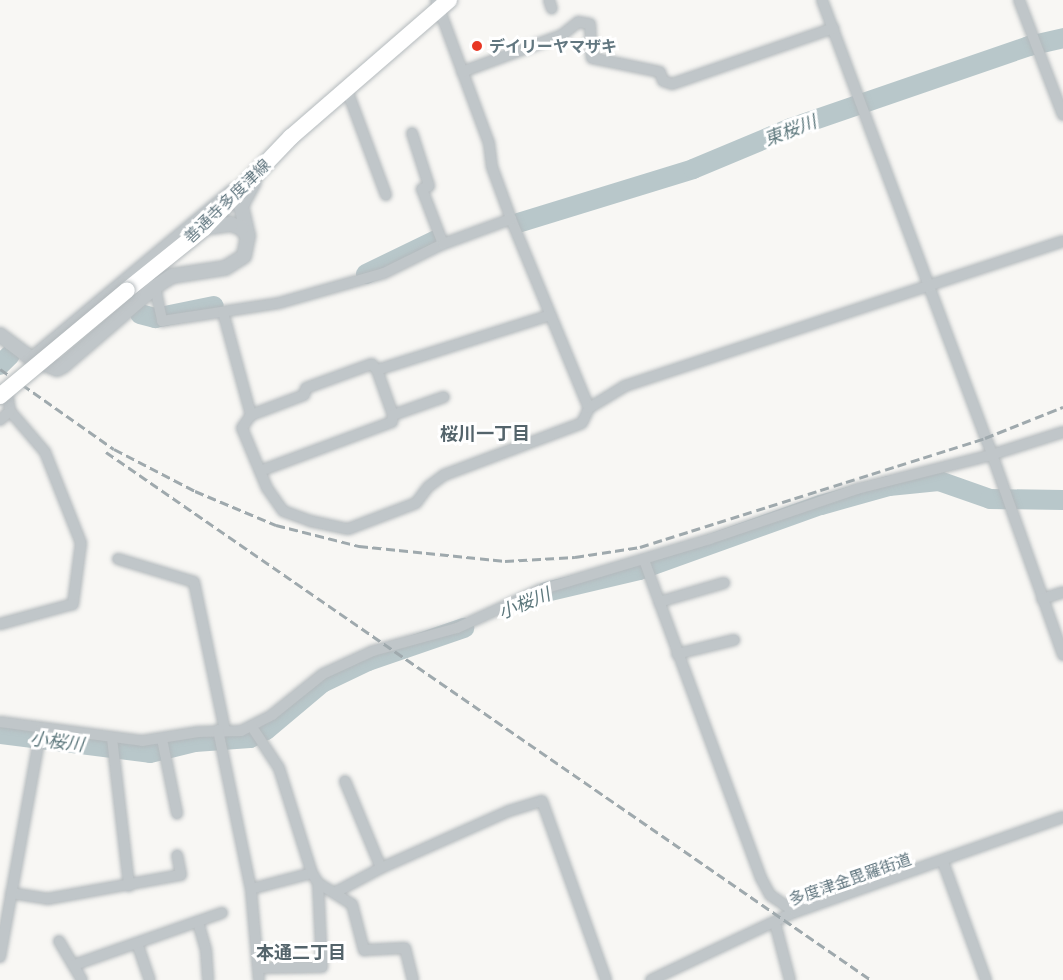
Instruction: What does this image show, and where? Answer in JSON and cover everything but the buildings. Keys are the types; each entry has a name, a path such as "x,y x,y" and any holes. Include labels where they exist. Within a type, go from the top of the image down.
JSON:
{"main road":[{"name":"善通寺多度津線","path":"0,395 204,228 263,168 441,3"}],"street":[{"path":"822,0 863,106 1063,655"},
{"path":"1019,0 1063,115"},
{"path":"441,3 511,219 589,408"},
{"path":"462,72 562,35 578,22 590,24 592,58 660,72 663,81 672,84 834,28"},
{"path":"347,90 386,195"},
{"path":"412,133 429,186 422,189 443,244"},
{"path":"0,335 30,358 57,369 155,287 172,276 238,263 249,246 242,206 263,168"},
{"path":"30,358 263,168"},
{"path":"155,287 161,316 223,312 321,293 384,273 443,244 511,219"},
{"path":"204,228 231,224 248,236"},
{"path":"260,471 392,422 393,415 377,370 372,364 306,388 304,395 251,415 242,428 260,471 283,511 310,521 348,529 416,503 428,487 444,475 582,423 589,408 625,386 671,368 755,345 1063,241"},
{"path":"223,312 251,415"},
{"path":"377,370 550,315"},
{"path":"0,395 8,398 10,411 45,452 81,543 72,604 0,624"},
{"path":"393,415 444,396"},
{"path":"0,420 10,411"},
{"path":"0,722 40,735 113,744 163,742 255,733 323,674 373,651 457,628 540,590 647,566 856,489 991,455 1063,432"},
{"path":"118,559 194,582 251,889 259,980"},
{"path":"647,566 677,654 761,878 770,895 795,912"},
{"path":"659,602 724,584"},
{"path":"1042,599 1063,592"},
{"path":"677,654 734,640"},
{"path":"255,733 279,768 312,873 318,883 352,904 364,951 405,948 413,980"},
{"path":"0,957 3,922 11,893 40,735"},
{"path":"163,742 168,757 177,813"},
{"path":"113,744 129,886"},
{"path":"345,781 381,868"},
{"path":"334,893 381,868 509,811 542,801 606,980"},
{"name":"多度津金毘羅街道","path":"651,980 795,912 943,862 1063,818"},
{"path":"11,893 47,899 181,875 177,855"},
{"path":"943,862 986,980"},
{"path":"251,889 312,873"},
{"path":"258,968 322,967 318,883"},
{"path":"74,965 222,913"},
{"path":"198,922 206,950 208,980"},
{"path":"775,923 790,980"},
{"path":"59,941 82,980"},
{"path":"137,943 150,980"}],"waterway":[{"name":"東桜川","path":"518,223 693,169 791,128 1029,46 1063,38"},
{"name":"東桜川","path":"366,274 436,240"},
{"name":"東桜川","path":"140,314 155,318 214,306"},
{"name":"東桜川","path":"0,365 10,355"},
{"name":"小桜川","path":"546,592 639,570 821,505 889,486 939,481 990,499 1063,500"},
{"name":"小桜川","path":"0,734 150,753 195,742 250,738 266,730 322,683 368,661 464,628"}],"railway":[{"path":"0,369 114,449 195,491 276,525 359,546 505,561 575,557 640,547 985,438 1063,407"},
{"path":"106,452 871,980"}],"place":[{"name":"デイリーヤマザキ","path":"477,46"}],"district":[{"name":"桜川一丁目","path":"485,433"},
{"name":"本通二丁目","path":"301,952"}]}
